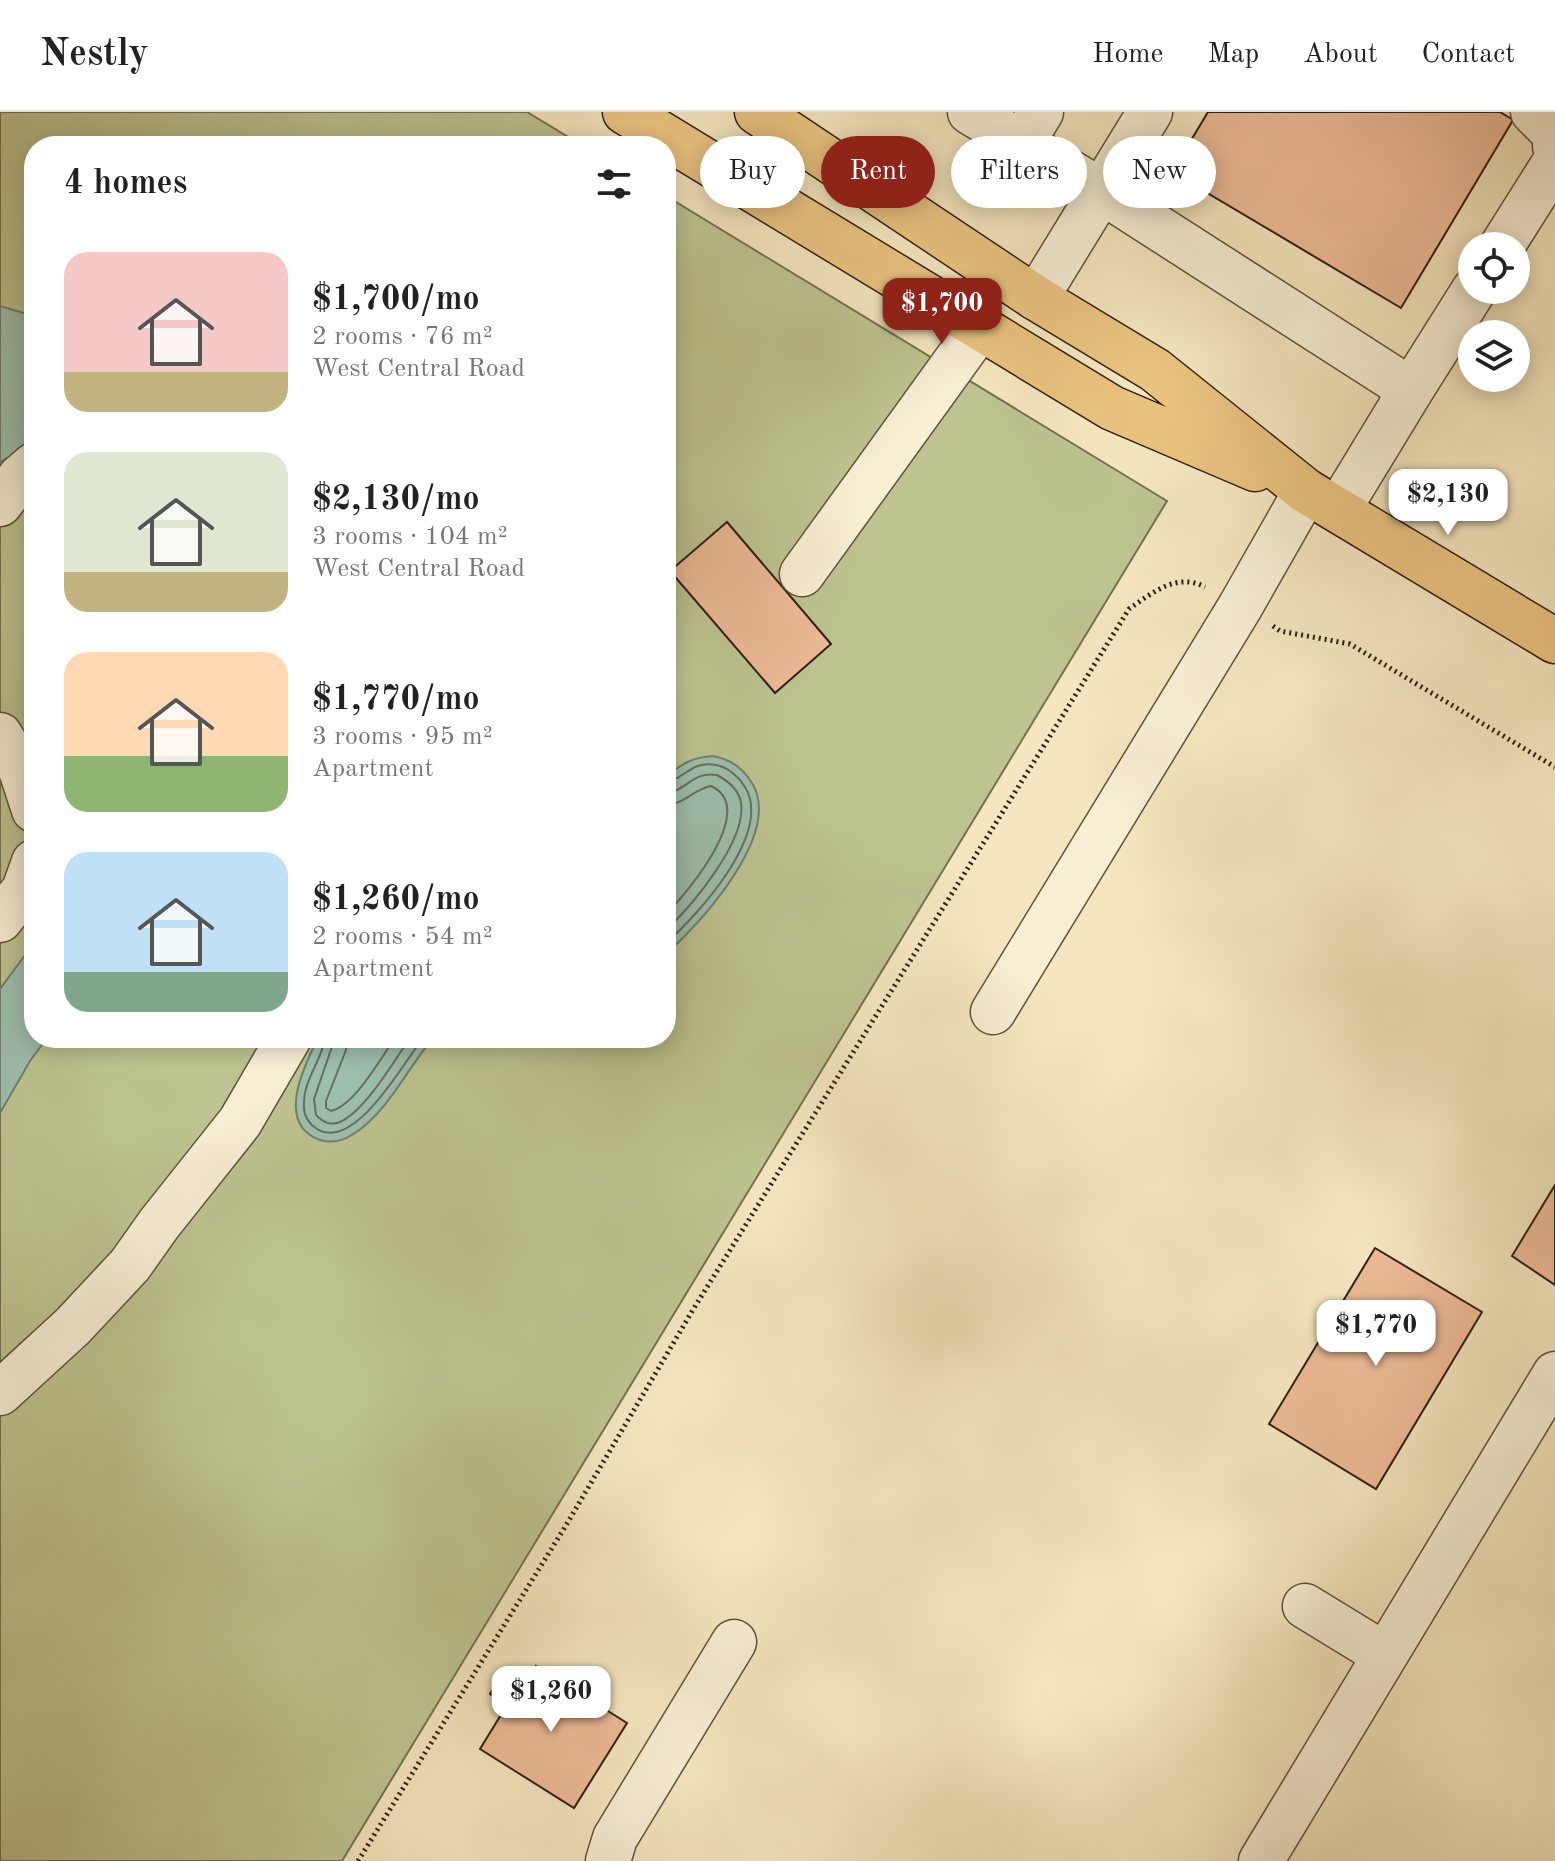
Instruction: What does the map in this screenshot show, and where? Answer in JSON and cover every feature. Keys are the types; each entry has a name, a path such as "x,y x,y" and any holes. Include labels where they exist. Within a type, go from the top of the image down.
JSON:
{"main road":[{"path":"625,112 664,136"},
{"path":"757,112 1036,298 1155,370 1322,501 1555,641"},
{"path":"676,143 1112,408 1322,501"}],"lane":[{"path":"970,112 1031,128 1101,191 1411,390"},
{"path":"1036,298 1150,112"},
{"path":"1533,112 1555,134 1555,146"},
{"path":"1511,232 1555,162"},
{"path":"993,1012 1240,607 1411,390 1465,304"},
{"path":"802,574 979,329"},
{"path":"0,504 24,474"},
{"path":"0,735 24,779"},
{"path":"0,920 24,890"},
{"path":"0,1393 73,1326 130,1265 240,1122 283,1048"},
{"path":"1261,1861 1555,1374"},
{"path":"1305,1606 1385,1655"},
{"path":"608,1861 615,1838 734,1642"}],"path":[{"path":"358,1861 565,1527 694,1308 1129,609 1166,584 1195,582 1280,631 1350,644 1555,767"}],"green space":[{"path":"0,112 527,112 567,136 24,136 24,1048 676,1048 676,202 1167,501 342,1861 0,1861"}],"water":[{"path":"0,306 24,313 24,449 0,462"},
{"path":"713,756 725,759 744,773 752,783 759,804 757,827 734,876 699,921 676,944 676,769 699,758"},
{"path":"24,957 24,1048 40,1048 0,1113 0,989"},
{"path":"313,1048 426,1048 378,1113 367,1124 339,1141 320,1140 306,1132 299,1121 297,1094"}],"building":[{"path":"1208,112 1500,112 1513,120 1401,308 1216,198 1216,136 1194,136"},
{"path":"727,522 831,644 775,693 676,578 676,566"},
{"path":"1555,1185 1555,1285 1512,1256"},
{"path":"1375,1248 1482,1312 1376,1489 1269,1424"},
{"path":"536,1666 627,1723 574,1808 480,1749 507,1705 490,1694 506,1668 527,1681"}]}
